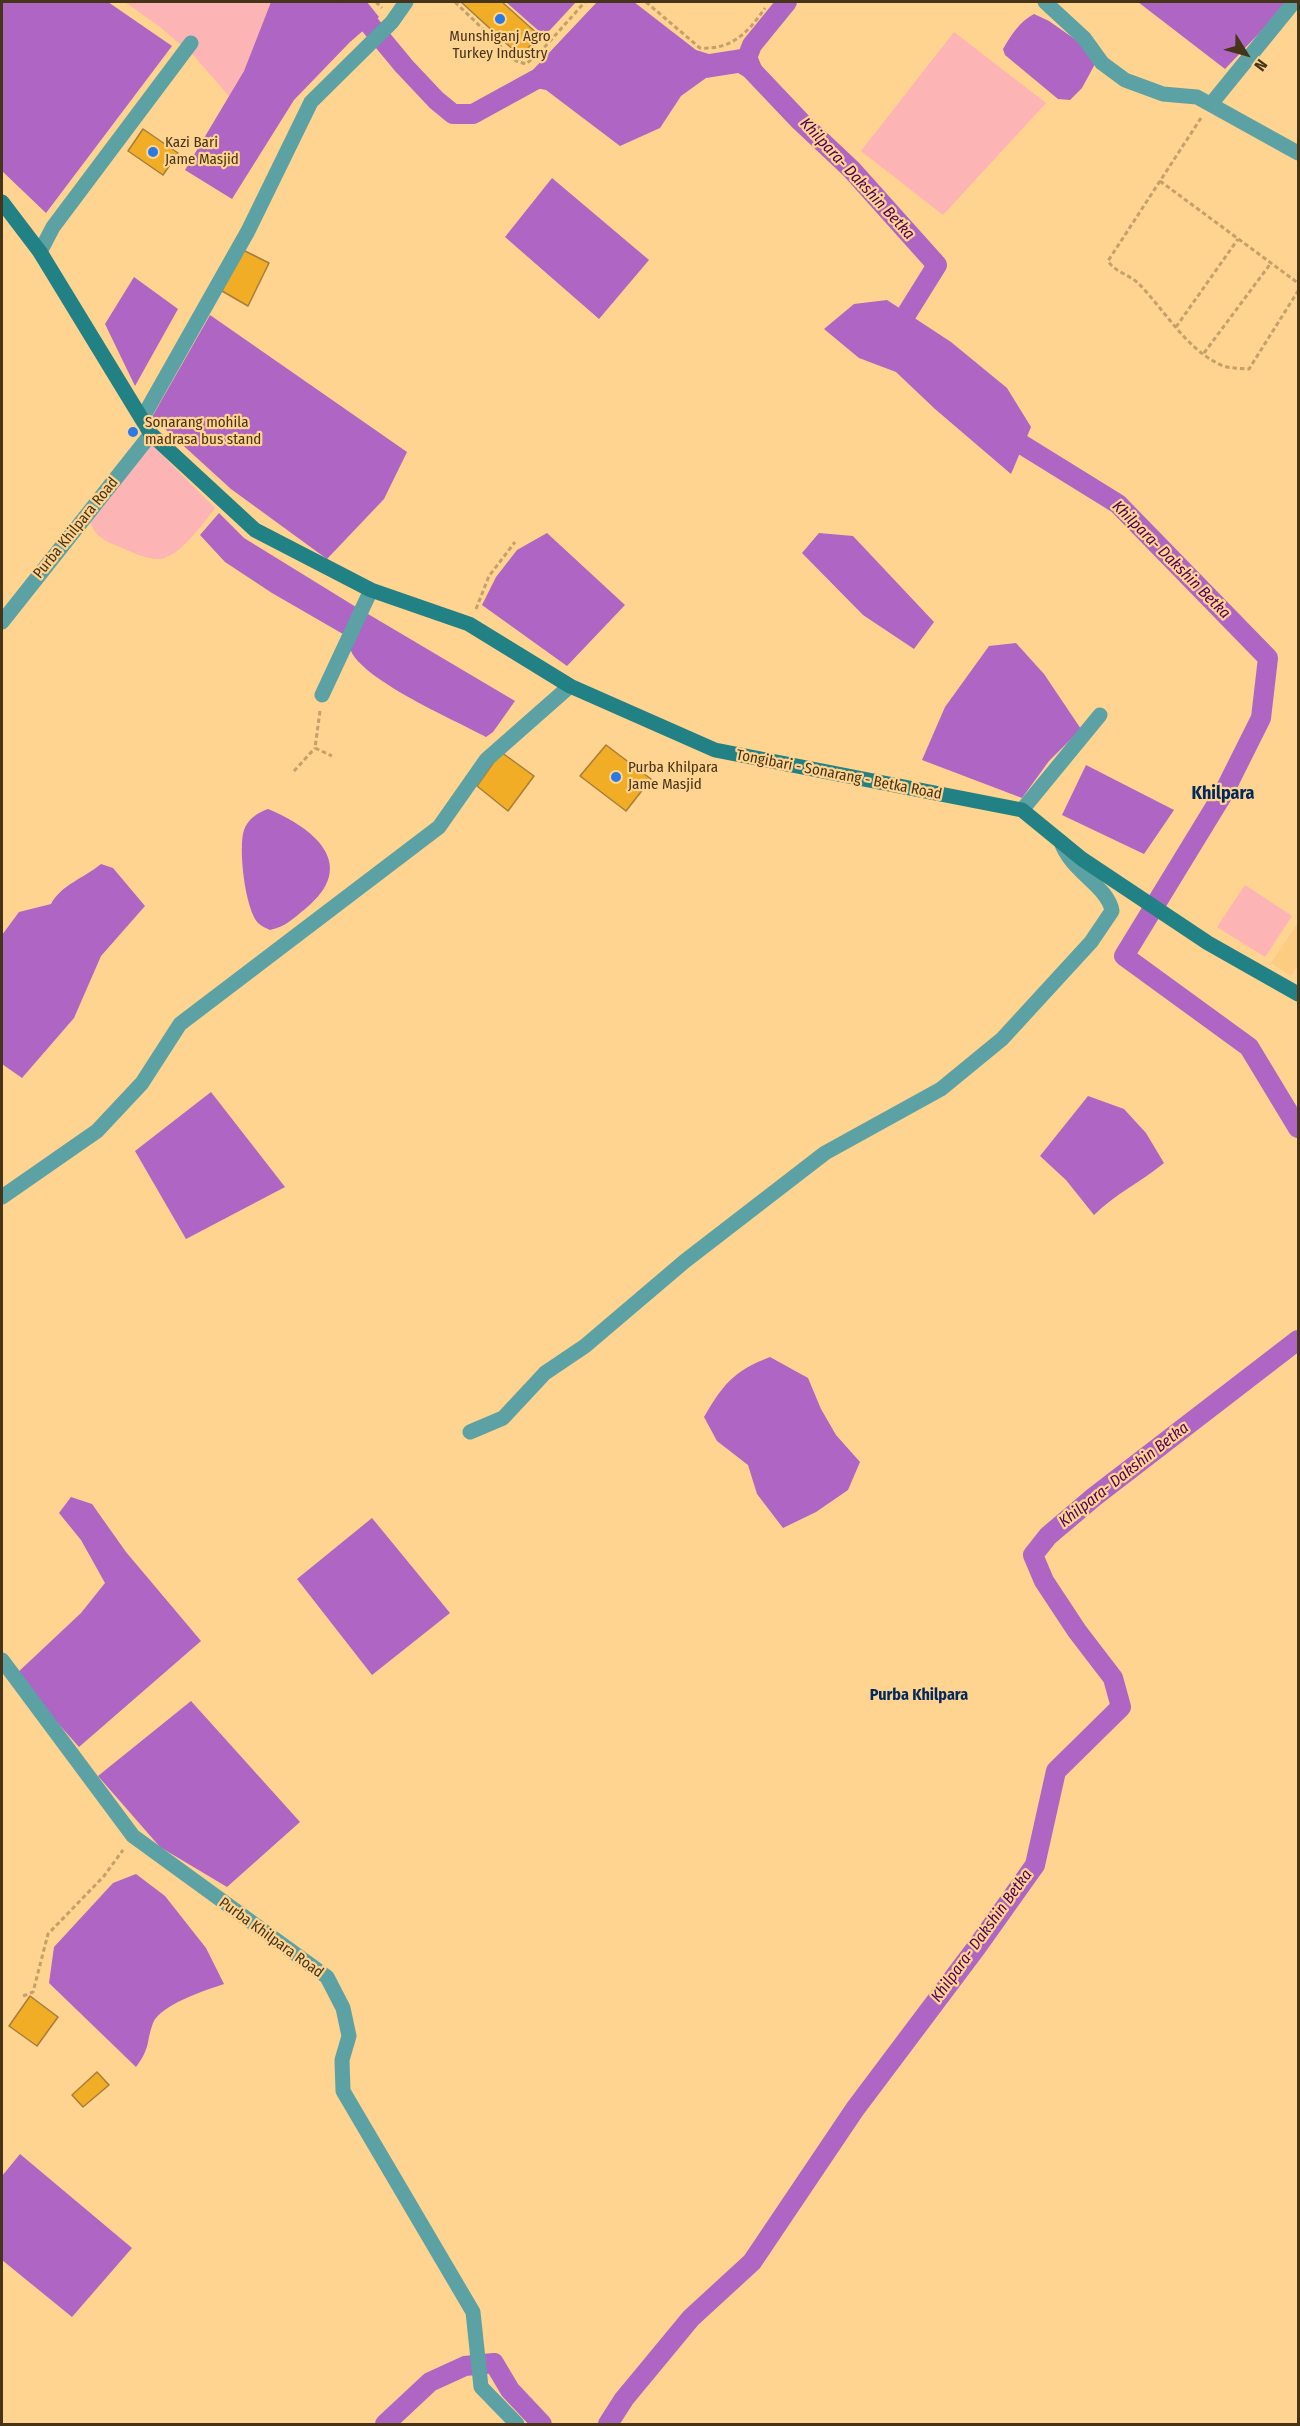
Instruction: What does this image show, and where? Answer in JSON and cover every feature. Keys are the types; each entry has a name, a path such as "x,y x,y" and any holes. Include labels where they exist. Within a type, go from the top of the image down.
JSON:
{"street":[{"path":"143,417 248,231 312,102 392,22 406,2"},
{"path":"1046,2 1084,38 1102,63 1125,80 1162,94 1197,97 1299,153"},
{"path":"1211,104 1293,2"},
{"path":"40,252 53,227 191,43"},
{"name":"Tongibari - Sonarang - Betka Road","path":"2,202 40,252 143,417 151,434 255,530 371,590 469,624 570,686 715,750 1022,810 1082,859 1167,916 1208,943 1299,994"},
{"name":"Purba Khilpara Road","path":"2,622 151,434"},
{"path":"322,695 371,590"},
{"path":"2,1197 98,1131 142,1083 180,1024 439,827 486,760 570,686"},
{"path":"1022,810 1100,715"},
{"path":"470,1432 503,1418 545,1373 585,1346 685,1261 825,1153 941,1089 1002,1039 1091,942 1112,911 1110,900 1070,860 1061,842"},
{"name":"Purba Khilpara Road","path":"2,1660 132,1836 327,1977 343,2008 349,2036 342,2060 343,2091 473,2312 481,2387 517,2424"}],"path":[{"path":"455,2 516,61 526,64 542,50 585,2"},
{"path":"645,2 700,48 726,45 741,38 765,8"},
{"path":"1211,104 1108,261 1113,268 1131,277 1204,354 1215,363 1228,368 1249,369 1299,291"},
{"path":"1159,181 1299,283"},
{"path":"1176,327 1238,239"},
{"path":"1204,354 1270,263"},
{"path":"469,624 489,576 514,542"},
{"path":"294,771 315,748 322,695"},
{"path":"315,748 332,756"},
{"path":"23,1996 33,1992 48,1934 104,1876 132,1836"}],"shaded area":[{"path":"2,2 108,2 172,46 46,213 2,171"},
{"path":"125,2 271,2 244,71 229,96 194,56 160,27"},
{"path":"271,2 367,2 379,17 350,42 294,100 232,199 185,170 244,71"},
{"path":"506,2 576,2 545,33 540,32"},
{"path":"597,2 634,2 696,50 709,54 741,49 749,41 756,45 757,55 768,82 760,86 738,73 706,78 681,96 660,128 620,146 546,90 536,88 515,94 511,87 530,73"},
{"path":"1138,2 1289,2 1225,69"},
{"path":"1034,14 1049,21 1086,47 1095,64 1082,88 1070,100 1058,99 1005,55 1003,49 1013,33"},
{"path":"954,32 1046,103 943,215 861,151"},
{"path":"552,178 649,260 599,319 505,237"},
{"path":"134,277 178,309 135,386 105,324"},
{"path":"887,300 951,342 1007,388 1031,427 1011,474 935,409 896,372 859,358 824,329 854,304"},
{"path":"210,315 407,452 384,499 327,559 231,489 152,417"},
{"path":"150,443 215,508 181,548 164,558 156,559 105,541 94,531 90,521"},
{"path":"219,513 244,538 356,607 343,634 272,593 225,562 200,535"},
{"path":"547,533 625,605 567,666 482,605 496,577 517,550"},
{"path":"819,533 853,536 934,622 914,649 863,615 802,553"},
{"path":"368,614 515,701 493,732 486,737 430,709 364,667 352,653 350,641"},
{"path":"1016,643 1044,674 1081,729 1049,761 1022,798 922,760 945,707 989,646"},
{"path":"1086,765 1174,810 1144,854 1062,815"},
{"path":"268,809 301,826 314,837 330,863 329,877 321,893 293,919 270,930 258,923 253,916 246,892 242,864 244,830 250,820"},
{"path":"101,864 113,868 145,906 101,956 74,1018 22,1078 2,1064 2,935 19,912 51,904 55,897 67,887"},
{"path":"1245,885 1292,916 1265,957 1217,927"},
{"path":"1298,923 1298,965 1291,976 1271,963"},
{"path":"211,1092 285,1187 186,1239 135,1151"},
{"path":"1088,1096 1124,1109 1146,1133 1164,1163 1094,1215 1066,1180 1040,1156"},
{"path":"770,1357 808,1378 821,1409 836,1435 860,1462 848,1490 816,1512 783,1528 757,1494 748,1465 717,1441 704,1417 730,1380 757,1362"},
{"path":"71,1497 92,1504 126,1552 201,1641 79,1747 15,1675 81,1613 105,1583 81,1540 59,1513"},
{"path":"372,1518 450,1613 372,1675 297,1579"},
{"path":"191,1701 300,1822 227,1887 160,1847 98,1776"},
{"path":"136,1874 165,1896 206,1948 224,1984 184,1999 157,2016 148,2045 136,2067 49,1983 54,1947 113,1883"},
{"path":"20,2154 132,2248 72,2317 2,2260 2,2176"}],"building":[{"name":"Munshiganj Agro Turkey Industry","path":"461,2 502,2 540,36 520,56"},
{"name":"Kazi Bari Jame Masjid","path":"143,129 178,153 163,175 128,151"},
{"path":"243,250 269,263 248,306 222,291"},
{"name":"Purba Khilpara Jame Masjid","path":"606,745 651,779 626,811 580,776"},
{"path":"501,752 534,776 508,811 477,786"},
{"path":"30,1996 58,2017 37,2046 9,2026"},
{"path":"97,2072 109,2085 83,2107 72,2095"}],"waterway":[{"path":"351,2 404,66 436,100 453,114 473,114 535,80"},
{"name":"Khilpara- Dakshin Betka","path":"787,2 752,45 745,63 800,121 851,169 937,265 894,334"},
{"name":"Khilpara- Dakshin Betka","path":"1004,431 1013,439 1118,504 1268,658 1261,718 1223,794 1124,956 1249,1047 1298,1128"},
{"name":"Khilpara- Dakshin Betka","path":"608,2424 624,2399 691,2318 752,2262 855,2109 1035,1865 1056,1771 1121,1707 1113,1678 1077,1631 1044,1581 1033,1555 1048,1536 1094,1497 1298,1340"},
{"name":"Khilpara- Dakshin Betka","path":"385,2424 430,2382 465,2366 494,2363 510,2390 542,2424"}],"place":[{"name":"Munshiganj Agro Turkey Industry","path":"500,19"},
{"name":"Kazi Bari Jame Masjid","path":"153,152"},
{"name":"Sonarang mohila madrasa bus stand","path":"133,432"},
{"name":"Purba Khilpara Jame Masjid","path":"616,777"}],"district":[{"name":"Khilpara","path":"1223,794"},
{"name":"Purba Khilpara","path":"919,1696"}]}
